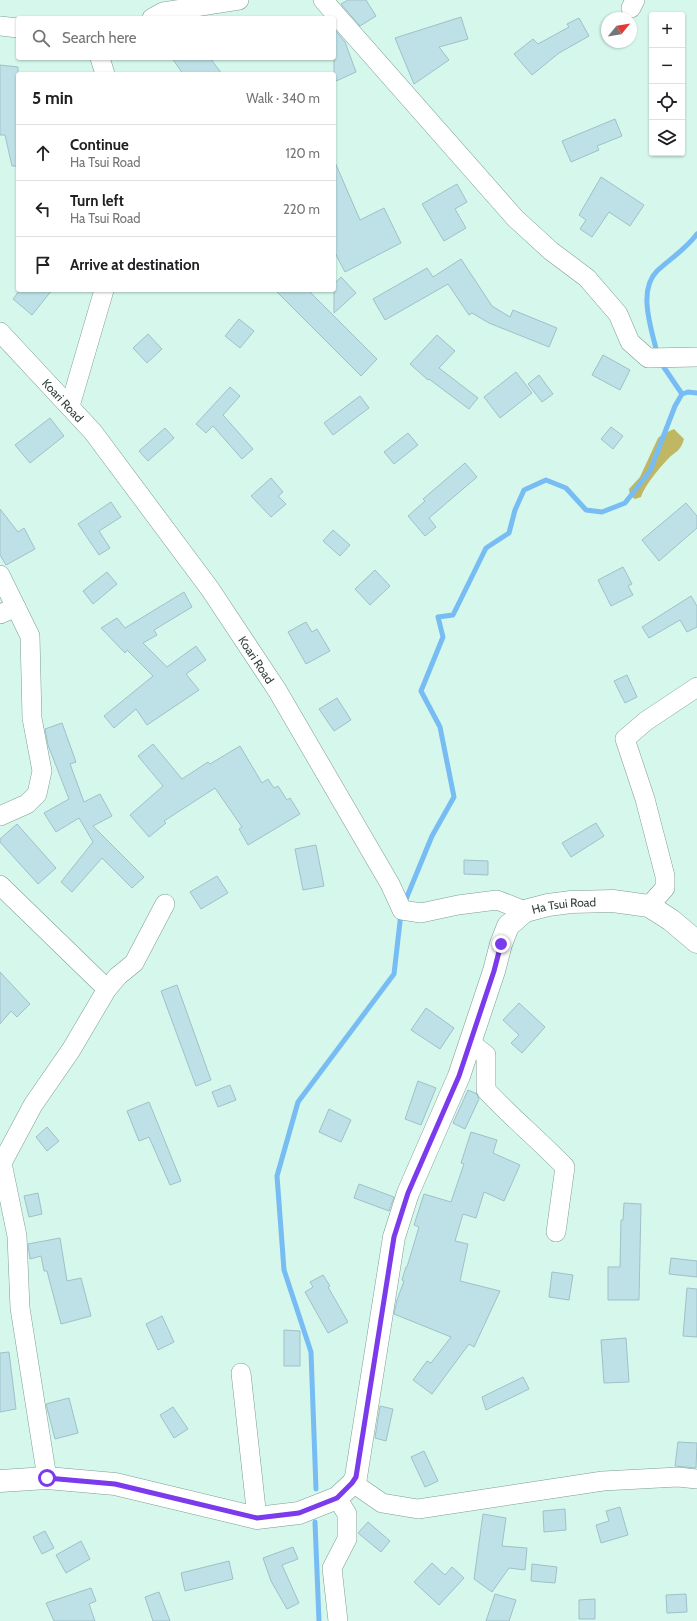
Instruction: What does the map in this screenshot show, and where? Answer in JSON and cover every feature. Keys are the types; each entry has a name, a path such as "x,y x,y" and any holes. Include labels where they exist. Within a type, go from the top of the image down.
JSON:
{"street":[{"path":"161,10 239,0"},
{"path":"323,0 515,218 551,251 587,278 618,314 630,342 648,358 697,357"},
{"path":"101,60 104,72"},
{"path":"70,406 103,292"},
{"name":"Koari Road","path":"4,343 70,406 93,432 210,589 273,683 390,884 402,910 421,913 458,905 497,900 525,911"},
{"path":"0,575 8,610 30,636 32,718 42,771 37,794 26,804 0,816"},
{"path":"649,906 665,888 665,876 646,799 625,739 646,722 697,687"},
{"path":"0,885 107,989"},
{"name":"Ha Tsui Road","path":"0,1481 47,1478 115,1484 257,1518 299,1513 337,1498 356,1477 394,1237 408,1193 459,1076 508,926 525,911 571,902 613,902 649,906 671,920 697,942"},
{"path":"47,1478 20,1308 17,1236 1,1164 33,1105 71,1050 107,989 118,976 134,963 166,904"},
{"path":"470,1043 486,1055 486,1090 506,1112 540,1140 565,1167 556,1232"},
{"path":"241,1373 257,1518"},
{"path":"352,1483 382,1503 418,1509 603,1481 678,1477 697,1479"},
{"path":"337,1498 347,1514 347,1539 332,1568 338,1621"}],"shaded area":[{"path":"674,429 684,439 680,449 657,471 641,497 635,499 630,496 629,489 640,477 658,438"}],"building":[{"path":"348,0 366,0 376,16 360,26 341,4"},
{"path":"461,17 468,39 439,47 449,60 414,84 395,38"},
{"path":"579,18 589,36 559,53 532,75 514,54 533,39 538,44 569,27 567,24"},
{"path":"336,31 345,42 356,72 336,81 336,72 334,72 334,60 336,60"},
{"path":"173,60 212,60 220,72 182,72"},
{"path":"0,65 18,67 18,72 16,72 16,166 12,166 5,135 0,135"},
{"path":"615,119 622,136 597,146 599,150 571,162 562,141"},
{"path":"336,165 360,220 384,208 401,243 345,272 336,255"},
{"path":"601,177 644,205 630,226 609,212 592,237 580,229 586,220 579,215"},
{"path":"457,184 467,202 455,209 466,228 444,241 422,204"},
{"path":"461,259 492,306 510,317 513,310 557,328 549,347 489,323 472,313 469,315 448,284 385,320 373,299 427,268 433,277"},
{"path":"341,277 356,293 334,313 334,292 336,292 336,282"},
{"path":"18,292 50,292 32,315 13,299"},
{"path":"277,292 310,292 377,359 361,376"},
{"path":"239,319 254,331 240,348 225,336"},
{"path":"148,334 162,349 147,363 133,348"},
{"path":"437,335 455,351 439,368 478,398 469,409 429,379 428,380 410,364"},
{"path":"603,355 630,370 620,390 592,375"},
{"path":"516,372 532,393 500,418 484,397"},
{"path":"539,375 553,394 542,402 528,384"},
{"path":"230,387 240,396 223,415 253,449 242,459 213,426 206,433 196,424"},
{"path":"360,396 369,408 333,435 324,423"},
{"path":"50,418 64,436 30,463 15,445"},
{"path":"611,427 623,436 613,449 601,439"},
{"path":"165,428 174,438 148,461 139,451"},
{"path":"408,433 418,445 394,464 384,452"},
{"path":"465,463 477,477 429,518 436,527 425,536 408,516 425,501 423,499"},
{"path":"271,478 283,492 278,496 286,504 271,517 251,496"},
{"path":"111,502 121,517 99,531 110,548 99,555 78,524"},
{"path":"686,503 697,516 697,528 659,561 642,540"},
{"path":"0,509 18,532 24,528 35,549 6,565 0,555"},
{"path":"333,530 350,545 340,556 323,541"},
{"path":"623,567 632,584 628,586 633,595 611,606 598,580"},
{"path":"375,570 390,586 370,605 355,589"},
{"path":"107,572 117,584 93,604 83,591"},
{"path":"184,592 192,607 154,630 157,635 143,643 167,667 196,646 206,660 186,674 199,690 147,725 136,709 114,728 104,716 153,676 127,650 125,653 101,628 117,618 125,628"},
{"path":"691,596 697,606 697,627 687,632 680,620 649,638 642,627"},
{"path":"306,622 312,632 317,629 330,651 306,664 288,632"},
{"path":"627,675 637,697 625,703 614,681"},
{"path":"337,698 351,720 334,731 319,709"},
{"path":"62,723 76,762 70,764 84,802 100,794 112,816 93,826 144,877 132,888 102,858 72,892 61,882 93,842 79,818 56,832 44,813 69,799 48,745 45,729"},
{"path":"153,744 182,779 208,762 210,764 240,746 262,783 268,779 274,788 278,786 287,800 290,798 300,814 248,845 239,829 242,827 215,788 164,821 166,823 149,837 130,815 163,786 138,756"},
{"path":"596,823 604,836 571,857 562,843"},
{"path":"17,824 56,868 38,884 0,842 0,839"},
{"path":"316,845 324,886 303,890 295,849"},
{"path":"464,860 488,861 488,875 464,874"},
{"path":"217,876 228,893 201,909 190,892"},
{"path":"0,972 30,1004 17,1017 11,1011 0,1024"},
{"path":"177,985 211,1080 196,1086 161,991"},
{"path":"519,1003 545,1027 522,1053 511,1043 519,1035 503,1020"},
{"path":"426,1008 454,1028 440,1049 411,1030"},
{"path":"418,1081 436,1088 421,1125 405,1119"},
{"path":"230,1085 236,1100 218,1107 212,1092"},
{"path":"468,1090 477,1094 479,1099 465,1129 453,1123"},
{"path":"149,1102 181,1181 170,1185 149,1137 139,1141 127,1111"},
{"path":"329,1109 351,1120 341,1142 319,1132"},
{"path":"47,1127 59,1141 47,1151 36,1137"},
{"path":"471,1132 497,1140 493,1153 520,1165 504,1201 484,1192 476,1218 463,1214 455,1241 468,1244 460,1281 500,1291 474,1347 469,1344 432,1394 413,1380 427,1361 431,1363 451,1337 394,1314 404,1281 402,1280 419,1227 414,1225 424,1194 451,1202 464,1164 461,1163"},
{"path":"359,1184 394,1197 389,1211 354,1198"},
{"path":"38,1193 42,1214 29,1217 24,1196"},
{"path":"624,1203 641,1204 639,1300 608,1300 608,1267 620,1267 621,1220 623,1220"},
{"path":"60,1238 67,1281 81,1278 91,1316 61,1324 47,1271 44,1271 41,1256 30,1259 28,1244"},
{"path":"671,1258 697,1261 697,1277 669,1274"},
{"path":"552,1272 573,1275 569,1300 549,1297"},
{"path":"323,1275 330,1286 328,1287 348,1322 328,1333 305,1292 313,1287 310,1282"},
{"path":"687,1288 697,1289 697,1337 683,1336"},
{"path":"162,1316 174,1342 158,1350 146,1324"},
{"path":"284,1330 300,1331 300,1366 284,1366"},
{"path":"626,1338 629,1382 604,1383 601,1340"},
{"path":"9,1352 16,1409 0,1412 0,1353"},
{"path":"523,1377 529,1389 486,1410 482,1397"},
{"path":"69,1398 78,1433 55,1439 46,1404"},
{"path":"380,1406 393,1409 386,1441 375,1438"},
{"path":"173,1407 188,1429 174,1438 160,1415"},
{"path":"678,1442 697,1443 696,1468 675,1466"},
{"path":"424,1451 438,1481 425,1487 411,1457"},
{"path":"620,1507 628,1535 601,1543 596,1525 609,1521 606,1511"},
{"path":"565,1509 566,1530 544,1532 543,1511"},
{"path":"483,1514 506,1518 502,1546 527,1548 525,1570 509,1568 492,1592 474,1579"},
{"path":"368,1522 390,1541 381,1552 358,1533"},
{"path":"45,1531 54,1548 42,1554 33,1537"},
{"path":"81,1541 90,1559 66,1573 56,1555"},
{"path":"293,1547 298,1559 282,1565 299,1603 287,1609 271,1581 263,1558"},
{"path":"229,1561 233,1579 185,1591 181,1573"},
{"path":"432,1563 445,1575 452,1567 464,1578 439,1605 414,1582"},
{"path":"532,1564 557,1567 555,1583 531,1581"},
{"path":"91,1588 96,1601 89,1604 95,1621 54,1621 46,1603"},
{"path":"159,1592 170,1621 153,1621 145,1597"},
{"path":"495,1594 516,1600 509,1621 486,1621"},
{"path":"686,1594 687,1612 667,1613 666,1595"},
{"path":"595,1599 595,1619 579,1619 579,1600"}],"waterway":[{"path":"657,353 647,300 651,279 657,271 683,249 697,234"},
{"path":"404,904 432,836 454,797 440,727 421,691 443,637 438,617 453,615 486,548 509,533 515,510 524,490 546,480 566,488 586,510 602,512 625,503 650,471 675,406 682,394 661,363"},
{"path":"682,394 688,392 697,393"},
{"path":"316,1489 311,1352 284,1270 277,1176 298,1102 394,974 401,913"},
{"path":"315,1522 319,1621"}],"route":[{"path":"47,1478 115,1484 257,1518 299,1513 337,1498 352,1483 356,1477 394,1237 408,1193 459,1076 494,971 501,944"}]}
